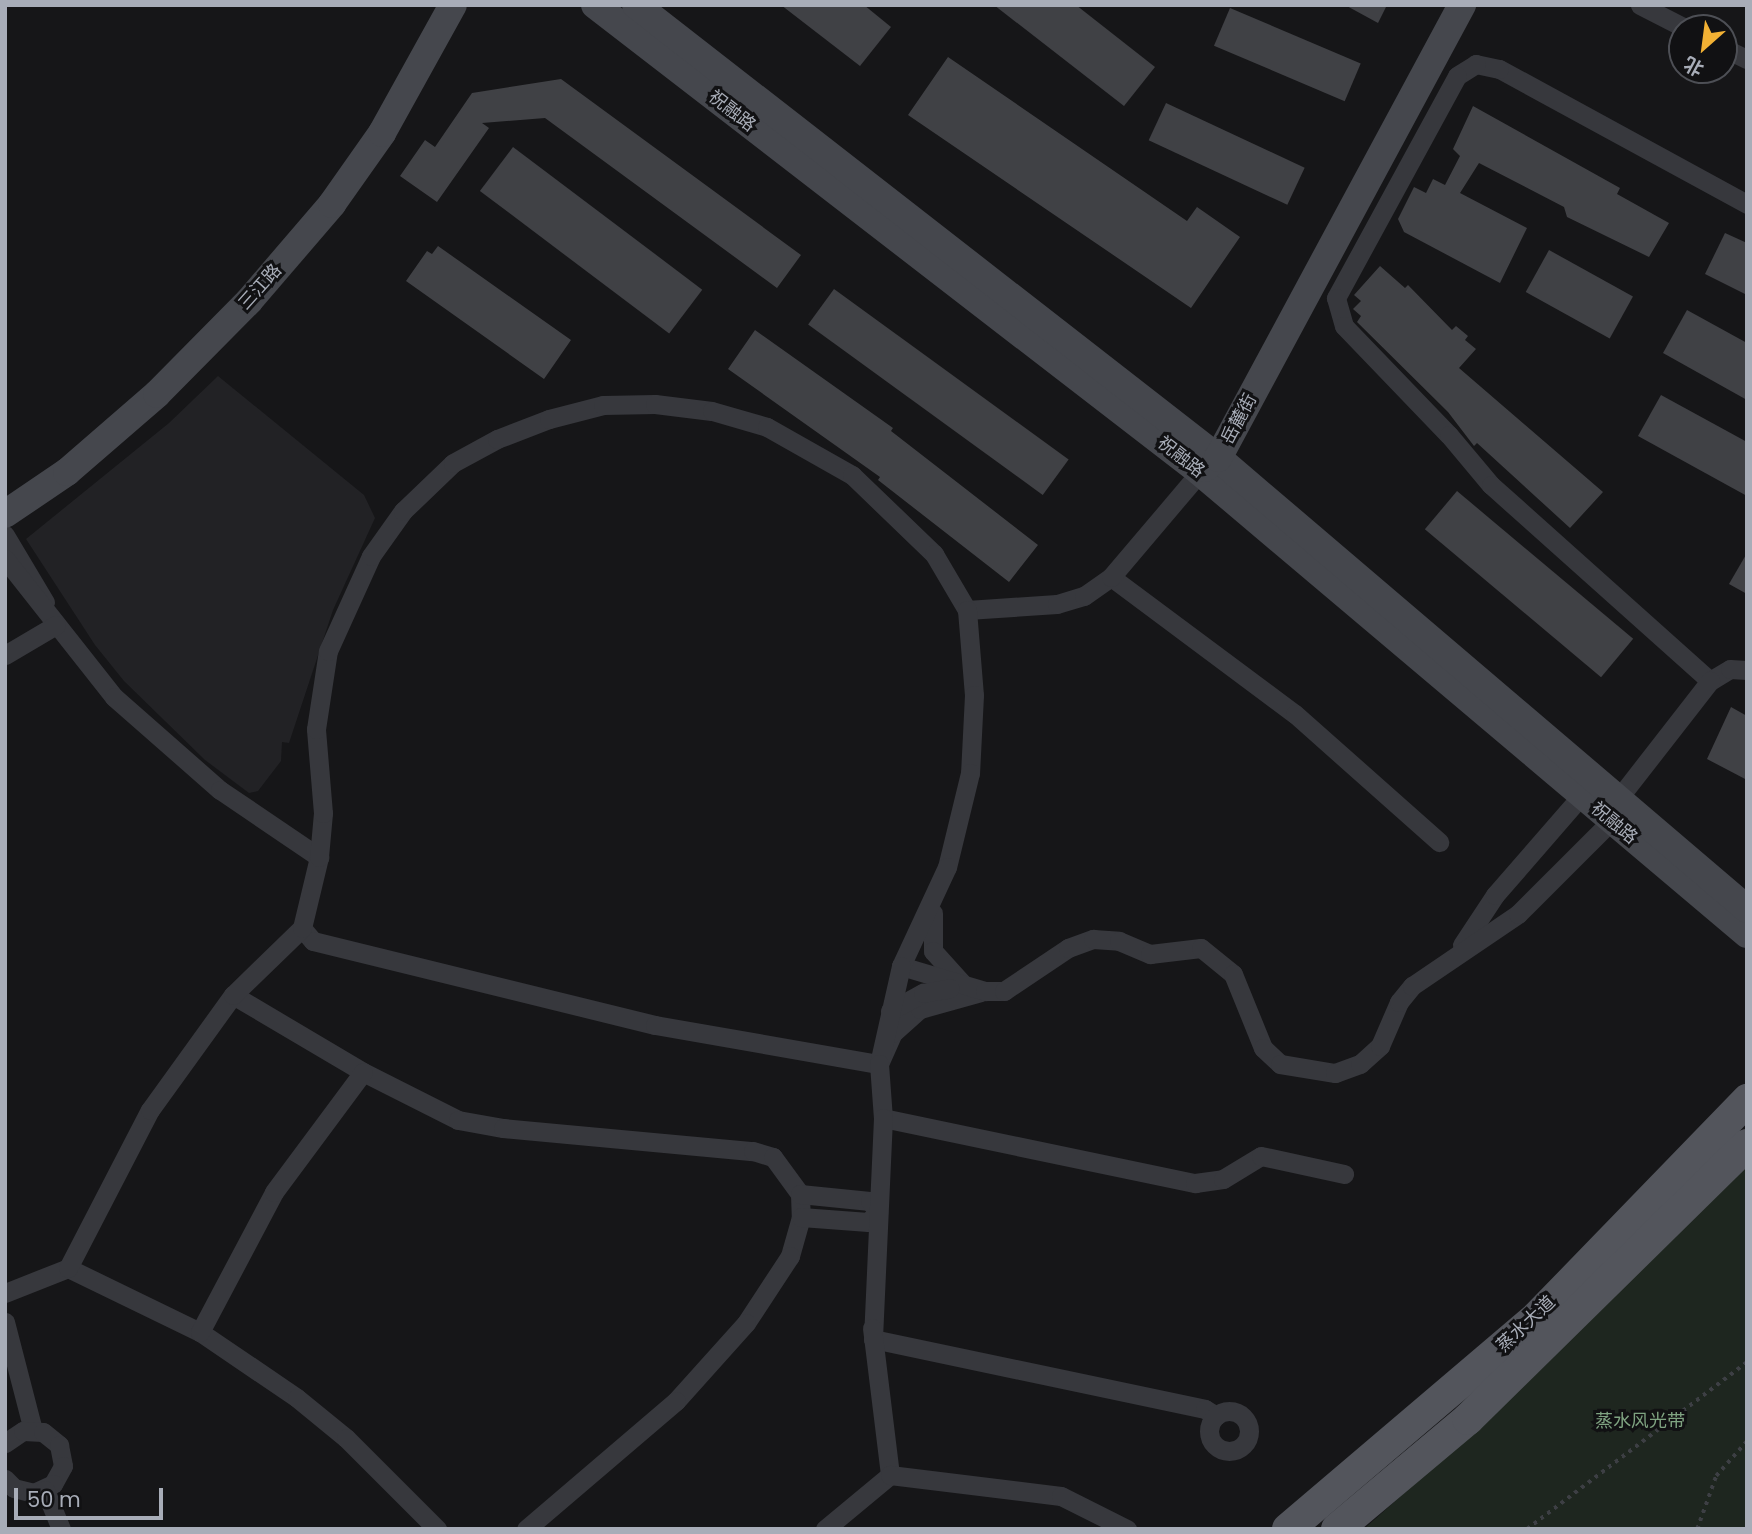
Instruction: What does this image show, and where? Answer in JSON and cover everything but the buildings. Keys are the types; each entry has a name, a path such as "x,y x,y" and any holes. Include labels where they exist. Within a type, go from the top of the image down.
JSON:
{"main road":[{"name":"三江路","path":"5,497 59,462 138,392 238,291 321,192 361,134 435,5"},
{"name":"三江路","path":"5,514 67,472 157,394 249,301 332,204 375,144 453,5"},
{"name":"祝融路","path":"596,5 1209,460 1581,796 1614,810 1747,909"},
{"name":"祝融路","path":"636,5 1209,460 1614,810 1747,934"},
{"name":"岳麓街","path":"1209,460 1449,5"},
{"name":"岳麓街","path":"1209,460 1462,5"},
{"name":"蒸水大道","path":"1288,1529 1538,1316 1747,1100"},
{"name":"蒸水大道","path":"1337,1529 1468,1419 1747,1144"}],"street":[{"path":"1640,5 1668,19"},
{"path":"1710,681 1491,485 1450,435 1344,326 1336,298 1458,76 1476,64 1499,69 1747,204"},
{"path":"5,1293 68,1268 150,1110 233,995 302,928 318,857 323,813 316,729 320,692 328,651 371,556 403,510 453,463 549,418 603,405 655,404 712,411 767,427 852,475 892,509 934,554 967,610 974,695 970,773 935,896 930,933 933,951 963,984"},
{"path":"967,610 1058,604 1084,596 1111,577 1209,460"},
{"path":"5,535 34,576 55,625"},
{"path":"5,559 114,697 176,755 318,857"},
{"path":"1111,577 1295,714 1439,842"},
{"path":"5,655 55,625"},
{"path":"890,1011 936,989 1004,991 1068,948 1093,939 1119,941 1150,954 1201,948 1233,974 1263,1048 1280,1063 1335,1073 1360,1064 1380,1046 1399,1002 1412,986 1458,952 1518,914 1614,810 1710,681 1730,669 1747,670"},
{"path":"1458,952 1495,895 1581,796"},
{"path":"890,1475 873,1339 872,1212 883,1118 879,1064 901,966 935,896"},
{"path":"302,928 313,941 655,1025 879,1064"},
{"path":"901,966 985,991"},
{"path":"879,1064 893,1033 920,1009 985,991"},
{"path":"233,995 363,1072 458,1120 503,1128 753,1151 774,1157 800,1194 801,1217 790,1256 746,1323 676,1401 526,1529"},
{"path":"200,1332 274,1192 363,1072"},
{"path":"883,1118 1195,1183 1223,1179 1261,1156 1344,1174"},
{"path":"800,1194 872,1212"},
{"path":"801,1217 872,1212"},
{"path":"68,1268 200,1332 346,1438 437,1529"},
{"path":"5,1322 33,1430"},
{"path":"873,1339 1205,1409 1216,1416"},
{"path":"5,1443 13,1435 33,1430 52,1437 62,1455 60,1476 45,1490 24,1492 6,1481"},
{"path":"825,1529 890,1475 972,1481 1061,1496 1103,1513 1127,1529"},
{"path":"45,1490 61,1529"}],"path":[{"path":"1527,1529 1747,1362"},
{"path":"1697,1529 1716,1476 1747,1441"}],"shaded area":[{"path":"218,376 364,495 375,518 333,610 289,743 282,742 281,761 258,791 249,793 205,760 124,681 95,645 26,539 169,423"}],"green space":[{"name":"蒸水风光带","path":"1747,1166 1747,1529 1364,1529 1496,1411"}]}
